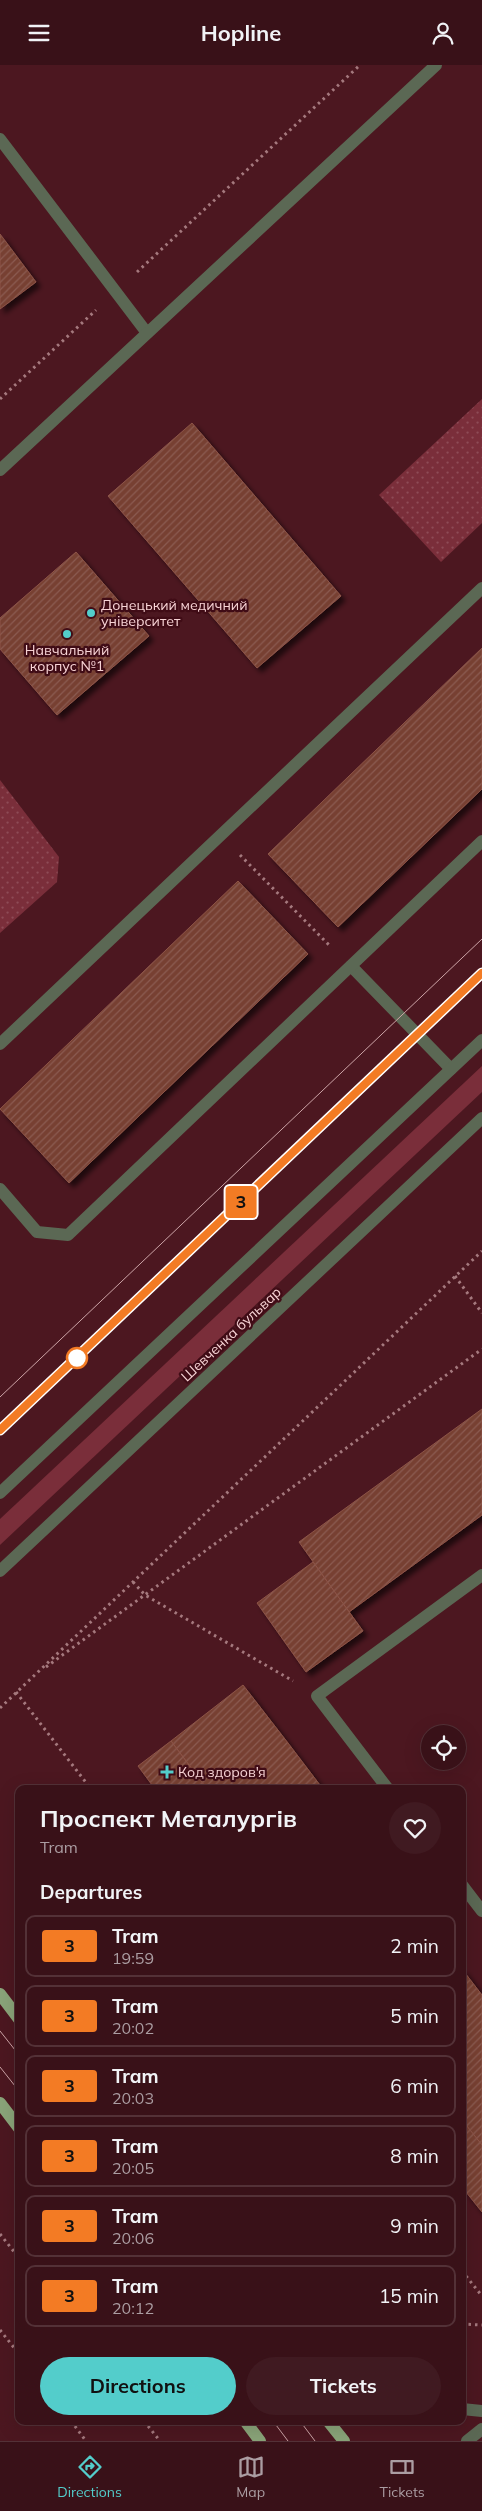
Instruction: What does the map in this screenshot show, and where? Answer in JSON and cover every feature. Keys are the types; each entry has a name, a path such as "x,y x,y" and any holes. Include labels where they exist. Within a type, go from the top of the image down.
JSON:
{"main road":[{"path":"0,1995 15,2014"},
{"path":"0,2103 15,2123"},
{"path":"248,2425 260,2441"},
{"path":"331,2425 344,2441"}],"street":[{"path":"0,470 436,65"},
{"path":"0,139 147,333"},
{"path":"0,1044 482,588"},
{"path":"0,1189 37,1232 68,1235 482,841"},
{"path":"351,966 451,1069"},
{"path":"0,1493 482,1040"},
{"name":"Шевченка бульвар","path":"0,1571 482,1118"},
{"path":"385,1785 317,1695 482,1575"},
{"path":"466,1890 482,1911"},
{"path":"466,2409 482,2411"},
{"path":"467,2441 482,2429"}],"path":[{"path":"0,399 360,65"},
{"path":"220,835 351,966"},
{"path":"0,1708 482,1251"},
{"path":"455,1276 482,1313"},
{"path":"34,1675 482,1349"},
{"path":"133,1582 145,1595 317,1695"},
{"path":"16,1692 88,1785"},
{"path":"0,2234 15,2253"},
{"path":"466,2276 482,2296"},
{"path":"466,2324 482,2325"},
{"path":"0,2329 15,2349"},
{"path":"73,2425 86,2441"},
{"path":"147,2425 160,2441"}],"shaded area":[{"path":"482,399 482,523 441,562 379,495"},
{"path":"0,780 59,857 57,882 0,933"},
{"path":"482,1066 482,1092 0,1545 0,1519"}],"building":[{"path":"0,234 36,282 0,309"},
{"path":"192,423 341,596 257,668 108,496"},
{"path":"76,552 149,636 57,715 0,649 0,618"},
{"path":"482,648 482,789 338,927 268,854"},
{"path":"238,881 308,954 69,1183 0,1109"},
{"path":"482,1409 482,1515 349,1612 299,1542"},
{"path":"313,1562 363,1631 306,1672 257,1603"},
{"path":"243,1685 320,1785 204,1785 171,1741"},
{"path":"171,1741 204,1785 152,1785 138,1766"},
{"path":"466,1974 482,1995 482,2145 466,2125"},
{"path":"466,2125 482,2145 482,2212 466,2192"}],"tram line":[{"path":"0,1397 482,939"},
{"path":"0,1430 482,973"},
{"name":"3","path":"0,1430 482,973"},
{"path":"0,2031 15,2050"},
{"path":"0,2067 15,2086"},
{"path":"276,2425 288,2441"},
{"path":"303,2425 315,2441"}],"place":[{"name":"Донецький медичний університет","path":"91,613"},
{"name":"Навчальний корпус №1","path":"67,634"},
{"name":"Код здоров'я","path":"167,1772"}]}
